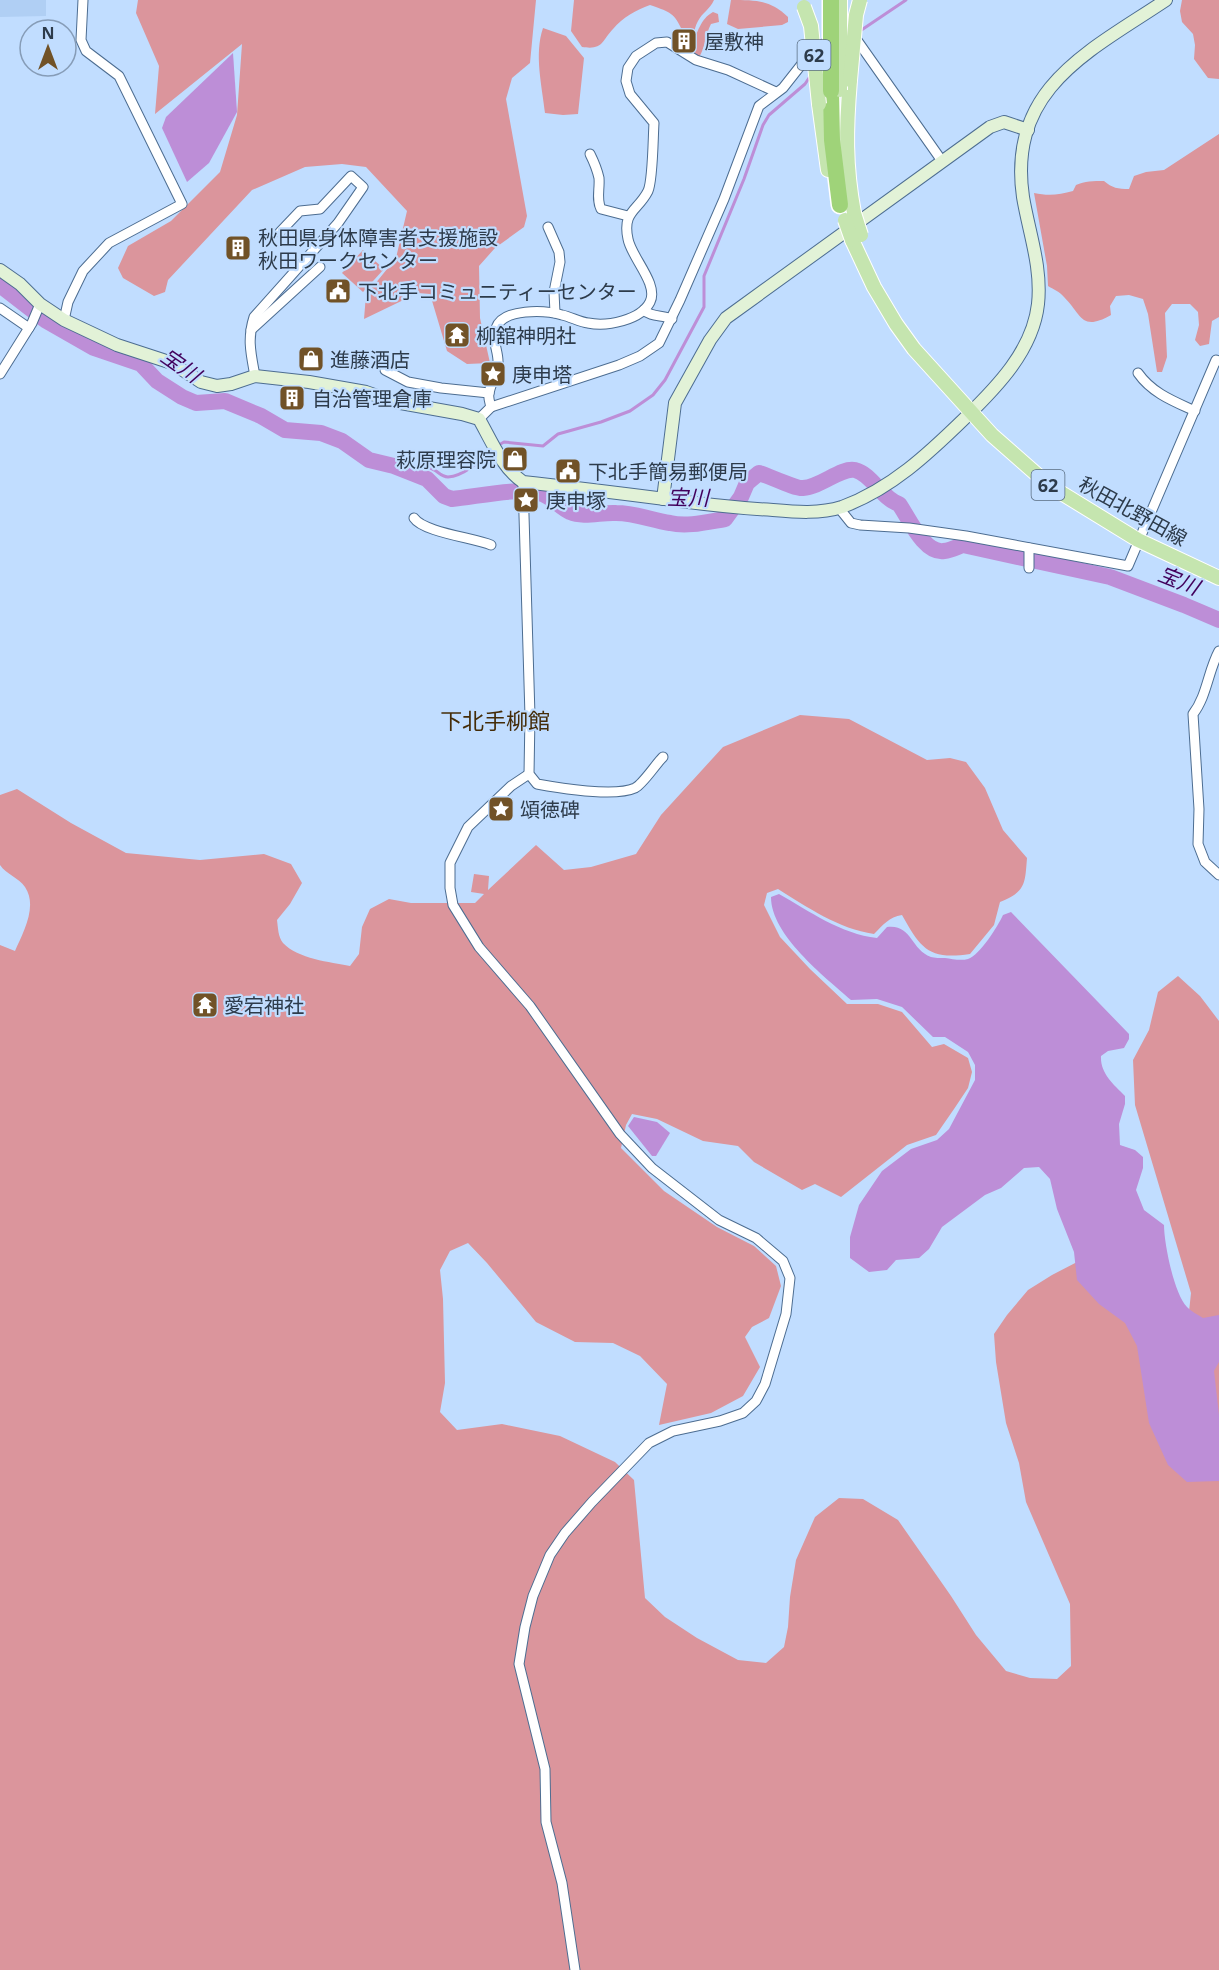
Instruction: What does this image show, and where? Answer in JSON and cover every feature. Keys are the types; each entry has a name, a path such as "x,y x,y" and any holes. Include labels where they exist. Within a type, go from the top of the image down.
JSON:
{"highway":[{"path":"831,0 840,87 834,169 846,213"}],"main road":[{"name":"62","path":"840,0 840,87"},
{"path":"840,87 860,0"},
{"name":"62","path":"802,3 811,26 829,176 846,213"},
{"name":"秋田北野田線","path":"846,213 880,284 931,369 992,435 1050,486 1138,540 1219,578"}],"street":[{"path":"64,320 68,302 82,271 109,243 182,204 119,76 86,51 83,46 81,40 83,0"},
{"path":"522,488 663,499 725,507 811,512 839,507 867,496 894,481 971,413 1010,369 1034,324 1040,289 1037,260 1022,184 1023,149 1042,95 1076,60 1166,0"},
{"path":"479,419 491,407 619,365 640,356 659,343 672,319 724,199 759,106 792,79 809,55 847,26 942,160"},
{"path":"491,407 489,393 497,375 498,365 494,341 497,325 505,317 514,313 542,311 588,323 609,324 627,319 644,310 651,300 651,285 632,251 628,238 628,216 648,190 651,177 654,123 630,94 626,81 628,68 636,56 656,43 667,42 696,60 728,70 776,93"},
{"path":"663,499 675,404 710,340 726,318 942,160 999,123 1011,123 1028,130"},
{"path":"590,154 599,180 598,204 601,209 628,216"},
{"path":"255,376 249,332 254,317 338,223 363,187 351,176 320,209 300,211 280,232"},
{"path":"548,227 559,252 560,262 554,292 555,313"},
{"path":"249,332 320,267"},
{"path":"0,270 20,284 39,307 117,345 172,363 201,382 218,386 255,376 309,382 366,392 395,402 479,419 522,488 530,716 529,774 537,784 620,792 636,788 663,757"},
{"path":"0,373 31,325 39,307"},
{"path":"0,308 31,325"},
{"path":"644,310 647,314 664,315 672,319"},
{"path":"839,507 851,523 923,530 1128,566 1216,360 1219,361"},
{"path":"385,370 408,382 489,393"},
{"path":"1138,373 1146,384 1161,395 1194,411"},
{"path":"414,518 417,522 447,534 491,545"},
{"path":"1029,548 1029,568"},
{"path":"1219,651 1212,664 1200,705 1193,714 1199,809 1198,844 1205,862 1219,875"},
{"path":"529,774 511,786 468,828 450,863 453,905 479,947 530,1006 620,1134 652,1168 719,1221 756,1238 783,1262 790,1278 786,1314 765,1384 756,1401 743,1413 720,1421 673,1431 649,1443 565,1533 550,1555 532,1596 519,1664 545,1769 546,1822 562,1883 575,1970"}],"shaded area":[{"path":"0,0 46,0 46,16 0,17"},
{"path":"138,0 536,0 530,63 512,78 506,99 527,216 524,227 495,248 479,266 480,318 490,363 467,364 447,351 430,294 418,293 364,319 366,295 396,258 407,211 366,167 342,164 305,167 252,190 168,280 165,292 154,296 123,278 118,268 128,246 171,221 220,172 237,115 242,44 155,114 159,66 136,13"},
{"path":"574,0 714,0 696,24 687,45 685,35 676,18 650,5 621,21 601,44 589,48 582,47 571,31"},
{"path":"731,0 769,4 788,17 788,22 782,25 738,29 727,24"},
{"path":"1182,0 1219,0 1219,79 1208,78 1194,59 1193,34 1182,22 1180,11"},
{"path":"713,12 718,14 719,22 711,24 701,54 695,57 691,45 702,22"},
{"path":"543,28 566,36 584,58 578,114 545,113 539,59"},
{"path":"233,53 237,112 209,163 187,182 162,128 166,117"},
{"path":"1219,134 1219,317 1212,321 1209,344 1200,346 1195,340 1199,325 1198,312 1190,304 1172,304 1165,313 1167,357 1162,372 1157,372 1148,314 1143,299 1129,295 1116,296 1110,306 1111,315 1101,320 1088,322 1062,295 1048,286 1047,266 1034,193 1049,195 1073,191 1076,185 1093,181 1104,181 1115,188 1129,189 1134,176 1164,170"},
{"path":"363,250 384,269 363,292 342,273"},
{"path":"800,715 849,719 927,760 950,758 966,762 985,788 1003,830 1027,858 1026,874 1022,886 1015,894 1000,902 994,925 970,954 945,955 928,950 915,936 902,915 890,920 874,934 836,922 778,889 767,893 764,905 780,937 810,969 847,1004 878,1004 902,1012 932,1047 944,1044 968,1058 972,1072 968,1088 936,1135 907,1145 841,1197 815,1184 802,1190 754,1162 738,1146 703,1141 657,1119 632,1114 626,1125 621,1148 664,1191 717,1227 754,1246 776,1266 781,1286 769,1318 752,1327 745,1337 760,1367 743,1396 711,1413 659,1425 667,1384 640,1356 613,1343 575,1342 536,1322 468,1243 450,1251 440,1270 445,1383 440,1412 457,1430 502,1424 560,1436 615,1462 634,1480 645,1598 665,1617 697,1638 738,1660 766,1663 784,1647 796,1560 815,1517 839,1498 863,1499 898,1520 976,1635 1006,1671 1030,1678 1057,1679 1071,1666 1070,1604 1026,1502 1019,1463 1006,1423 994,1334 1028,1290 1079,1261 1186,1340 1191,1293 1135,1105 1133,1060 1149,1030 1158,992 1178,976 1200,996 1219,1021 1219,1970 0,1970 0,945 15,951 28,919 30,902 25,887 0,865 0,795 17,789 71,823 126,853 200,860 264,854 291,864 302,883 290,904 277,920 281,941 297,953 350,966 359,954 362,927 370,909 389,899 411,903 475,903 484,894 471,892 474,874 489,876 488,890 536,845 564,870 591,867 636,854 661,815 723,747"},
{"path":"779,894 826,921 851,932 877,938 887,927 895,927 906,933 919,949 931,957 956,960 968,959 978,952 1003,915 1011,912 1129,1034 1124,1048 1108,1051 1101,1056 1101,1062 1112,1083 1125,1096 1119,1124 1120,1145 1135,1150 1143,1157 1143,1168 1136,1190 1144,1210 1164,1225 1171,1268 1182,1300 1203,1318 1219,1315 1219,1362 1214,1371 1219,1415 1219,1481 1187,1482 1168,1465 1149,1423 1137,1346 1125,1323 1099,1304 1077,1280 1074,1252 1057,1209 1050,1179 1039,1167 1024,1168 1001,1188 985,1195 942,1227 929,1249 919,1258 896,1260 887,1270 869,1272 850,1258 850,1237 859,1205 882,1171 911,1149 937,1140 949,1129 975,1080 975,1065 968,1052 945,1037 933,1037 902,1007 877,999 851,1000 814,967 789,940 773,911 771,897"},
{"path":"634,1117 657,1122 670,1133 656,1156 652,1156 628,1126"}],"waterway":[{"path":"860,31 906,0"},
{"path":"497,446 504,442 543,446 558,434 630,411 653,395 665,380 704,307 704,276 744,179 763,125 769,115 805,84 811,75"},
{"name":"宝川","path":"0,285 45,320 94,348 141,364 157,381 182,397 196,403 225,401 261,416 285,430 321,433 342,441 369,460 394,466 427,479 444,496 452,499 530,491 552,499 575,514 623,513 677,524 704,523 725,519 741,497 747,483 759,473 803,488 810,487 843,471 855,470 867,476 887,497 899,504 924,541 937,550 947,551 963,545 1110,577 1219,620"},
{"path":"405,470 424,467 448,477 454,476 472,467 492,450"}],"place":[{"name":"屋敷神","path":"684,41"},
{"name":"秋田県身体障害者支援施設 秋田ワークセンター","path":"238,248"},
{"name":"下北手コミュニティーセンター","path":"338,291"},
{"name":"柳舘神明社","path":"457,335"},
{"name":"進藤酒店","path":"311,359"},
{"name":"庚申塔","path":"493,374"},
{"name":"自治管理倉庫","path":"292,398"},
{"name":"萩原理容院","path":"515,459"},
{"name":"下北手簡易郵便局","path":"568,471"},
{"name":"庚申塚","path":"526,500"},
{"name":"頌徳碑","path":"501,809"},
{"name":"愛宕神社","path":"205,1005"}],"district":[{"name":"下北手柳館","path":"495,720"}]}
